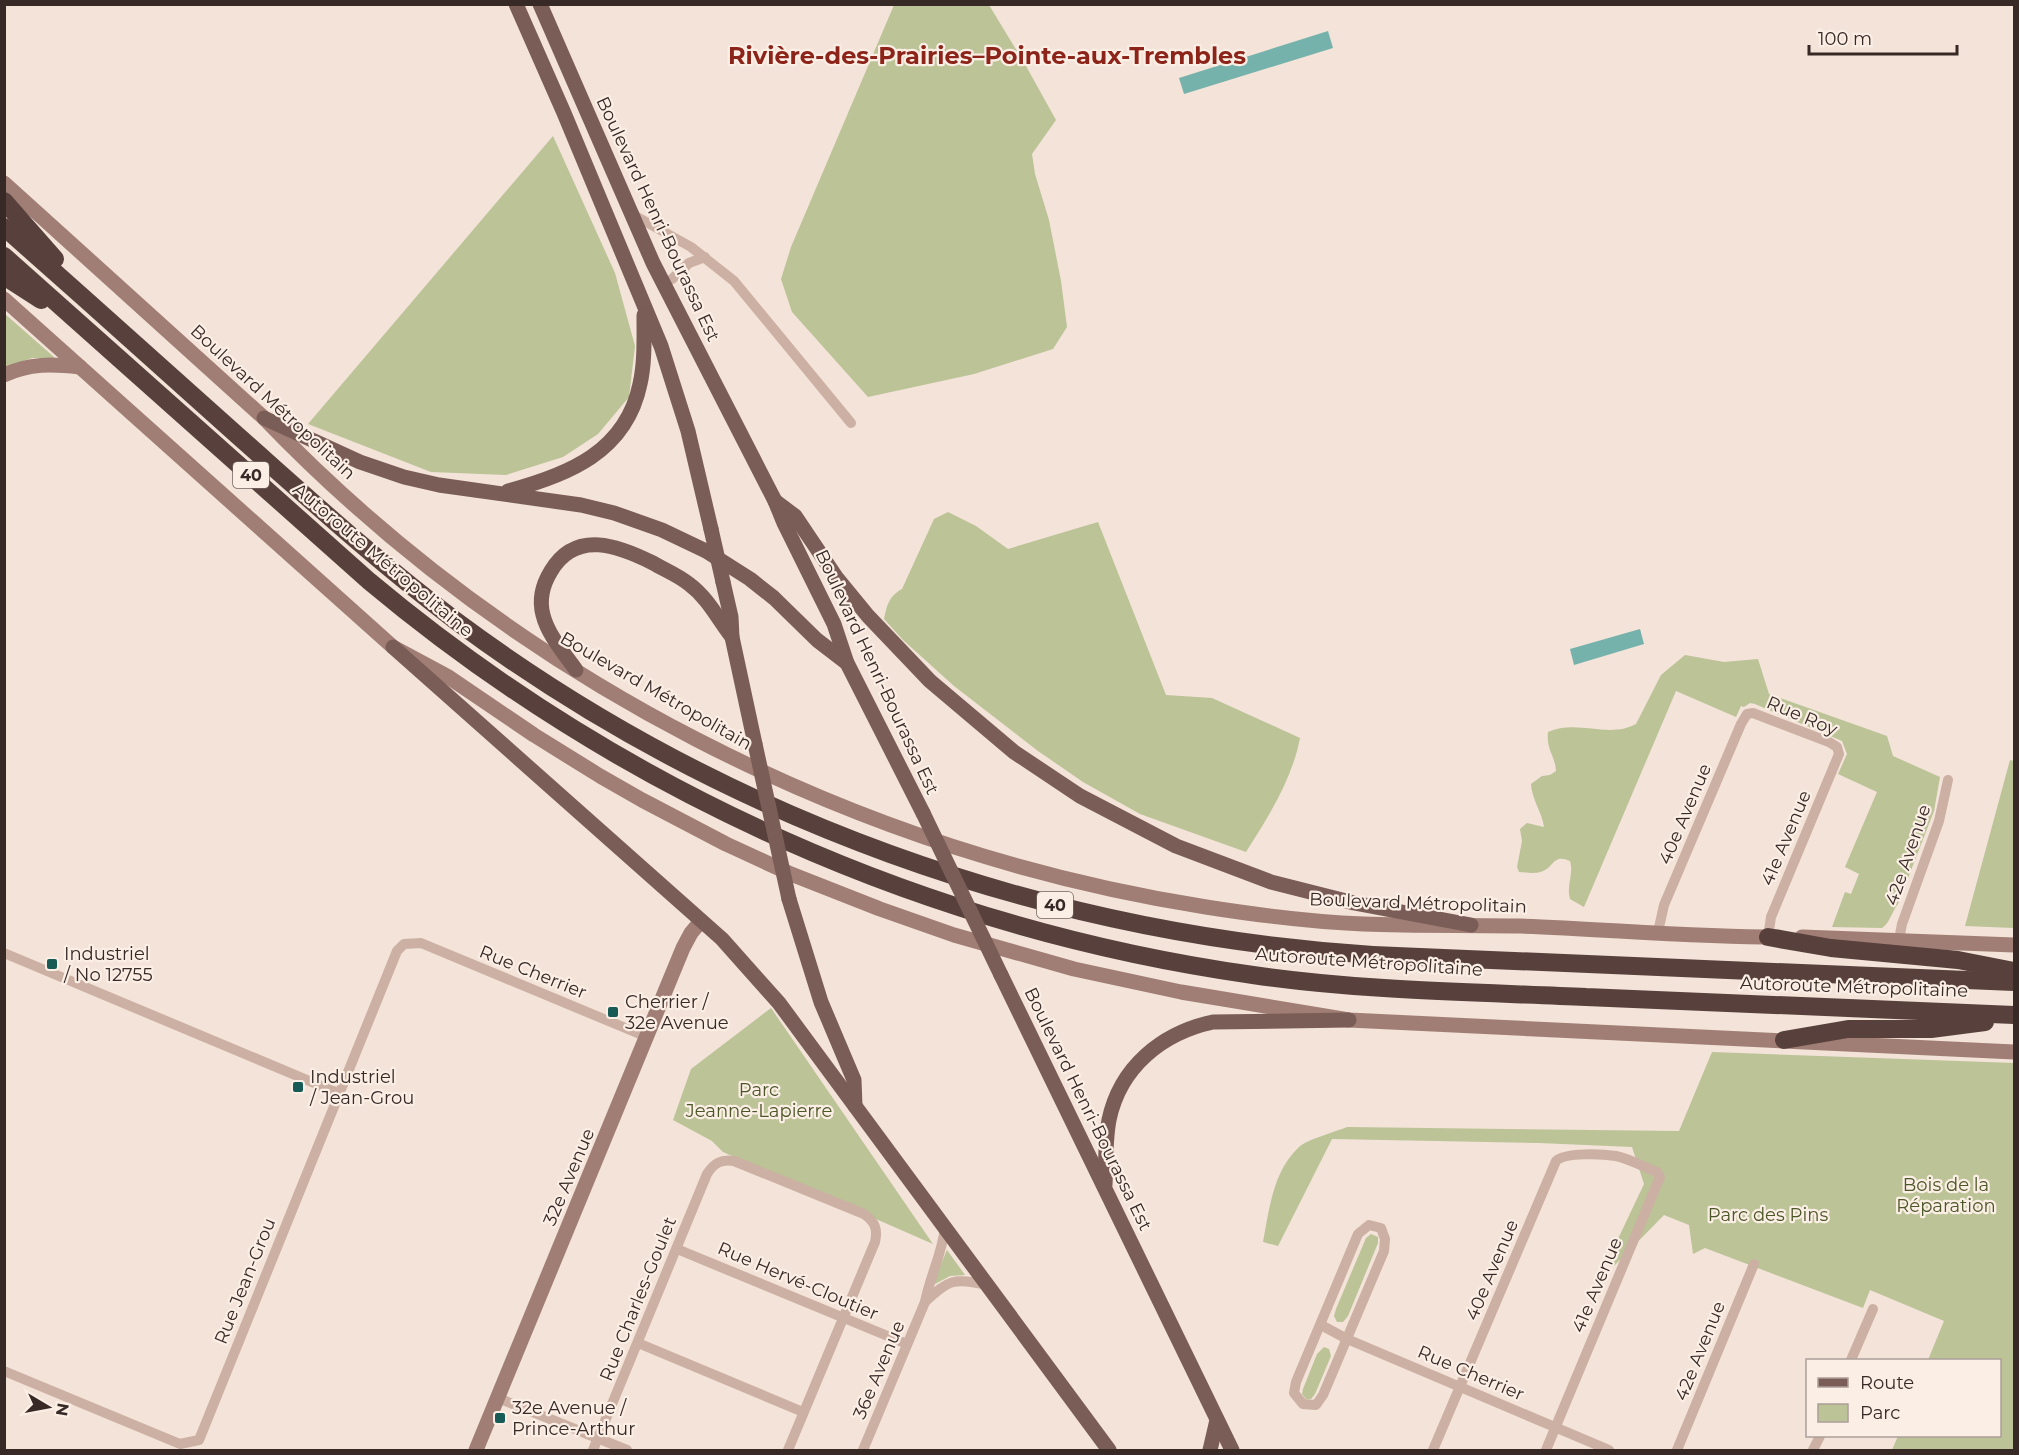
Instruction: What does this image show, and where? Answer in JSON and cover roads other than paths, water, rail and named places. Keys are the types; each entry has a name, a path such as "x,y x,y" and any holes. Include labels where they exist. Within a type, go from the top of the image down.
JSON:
{"highway":[{"path":"4,201 105,317"},
{"name":"Autoroute Métropolitaine","path":"4,227 373,555 454,620 530,673 695,770 818,826 911,862 990,888 1085,913 1189,934 1267,945 1373,955 2014,982"},
{"name":"Autoroute Métropolitaine","path":"4,256 369,581 507,686 589,739 684,793 786,842 908,890 998,920 1098,946 1202,967 1298,981 1413,990 2014,1017"},
{"path":"4,276 95,336"},
{"path":"1768,937 1831,948 1958,960 2014,971"},
{"path":"1784,1040 1848,1029 1931,1029 2014,1017"}],"main road":[{"path":"516,4 555,91 644,309 661,345 676,390 731,617 732,638 789,899 815,985 854,1080 855,1106"},
{"name":"Boulevard Henri-Bourassa Est","path":"540,4 663,284 775,501 834,624 847,663 923,813 1232,1450"},
{"name":"Boulevard Métropolitain","path":"4,183 264,418 301,456 415,555 503,622 576,670 670,726 790,785 889,825 990,858 1099,887 1187,904 1352,924 1471,925 2014,945"},
{"path":"631,273 663,284"},
{"path":"4,299 734,952 769,991 1109,1450"},
{"path":"502,493 550,480 571,470 592,457 615,435 633,405 640,385 644,362 644,309"},
{"path":"4,375 38,364 80,367"},
{"path":"264,418 352,458 397,475 429,483 597,509 648,525 690,543 736,570 761,588 817,640 847,663"},
{"path":"775,501 795,516 836,576 861,607 930,681 1007,747 1080,796 1176,846 1271,882 1354,903 1471,925"},
{"path":"576,670 546,624 541,600 545,582 554,566 567,554 589,545 604,544 621,548 681,578 707,601 732,638"},
{"path":"393,647 447,676 534,735 642,800 726,844 843,895 946,932 1074,969 1197,995 1349,1020"},
{"name":"32e Avenue","path":"476,1450 685,943 701,921"},
{"path":"1104,1188 1107,1134 1115,1100 1123,1083 1148,1053 1164,1040 1183,1030 1213,1022 1349,1020 2014,1052"},
{"path":"1210,1450 1217,1420"}],"street":[{"path":"630,213 651,223 705,257 729,276 851,423"},
{"path":"663,284 689,263 705,257"},
{"name":"Rue Roy","path":"1750,713 1761,714 1828,742 1836,747 1838,752"},
{"name":"40e Avenue","path":"1658,932 1660,916 1741,724 1745,716 1750,713"},
{"name":"41e Avenue","path":"1768,937 1771,917 1838,752"},
{"name":"42e Avenue","path":"1899,940 1902,924 1939,821 1948,780"},
{"name":"Rue Cherrier","path":"405,944 422,943 647,1037"},
{"name":"Rue Jean-Grou","path":"4,1371 180,1444 198,1440 397,951 405,944"},
{"path":"4,954 338,1093"},
{"name":"40e Avenue","path":"1433,1450 1556,1161 1559,1158 1574,1155 1618,1157"},
{"name":"41e Avenue","path":"1546,1450 1660,1177 1657,1172 1618,1157"},
{"name":"Rue Charles-Goulet","path":"593,1450 707,1174 717,1162 734,1161 864,1214 876,1226 875,1242 843,1318"},
{"path":"1369,1225 1381,1228 1385,1239 1384,1251 1347,1339 1323,1395 1316,1405 1303,1404 1294,1393 1296,1382 1358,1234 1369,1225"},
{"name":"36e Avenue","path":"863,1450 925,1302 929,1281 943,1247 945,1228"},
{"name":"Rue Hervé-Cloutier","path":"677,1249 907,1344"},
{"name":"42e Avenue","path":"1677,1450 1754,1264"},
{"name":"36e Avenue","path":"925,1302 940,1288 952,1281 966,1280 986,1285"},
{"path":"1851,1359 1873,1309"},
{"path":"788,1450 843,1318"},
{"name":"Rue Cherrier","path":"1321,1325 1347,1339 1609,1450"},
{"path":"638,1343 803,1412"},
{"path":"498,1398 627,1450"}],"water":[{"path":"1328,31 1333,48 1184,94 1179,78"},
{"path":"1640,629 1644,644 1574,665 1570,649"}],"place":[{"name":"Industriel / No 12755","path":"52,964"},
{"name":"Cherrier / 32e Avenue","path":"613,1012"},
{"name":"Industriel / Jean-Grou","path":"298,1087"},
{"name":"32e Avenue / Prince-Arthur","path":"500,1418"}],"district":[{"name":"Rivière-des-Prairies–Pointe-aux-Trembles","path":"987,55"}],"park label":[{"name":"Parc Jeanne-Lapierre","path":"759,1100"},
{"name":"Bois de la Réparation","path":"1946,1195"},
{"name":"Parc des Pins","path":"1768,1215"}]}
